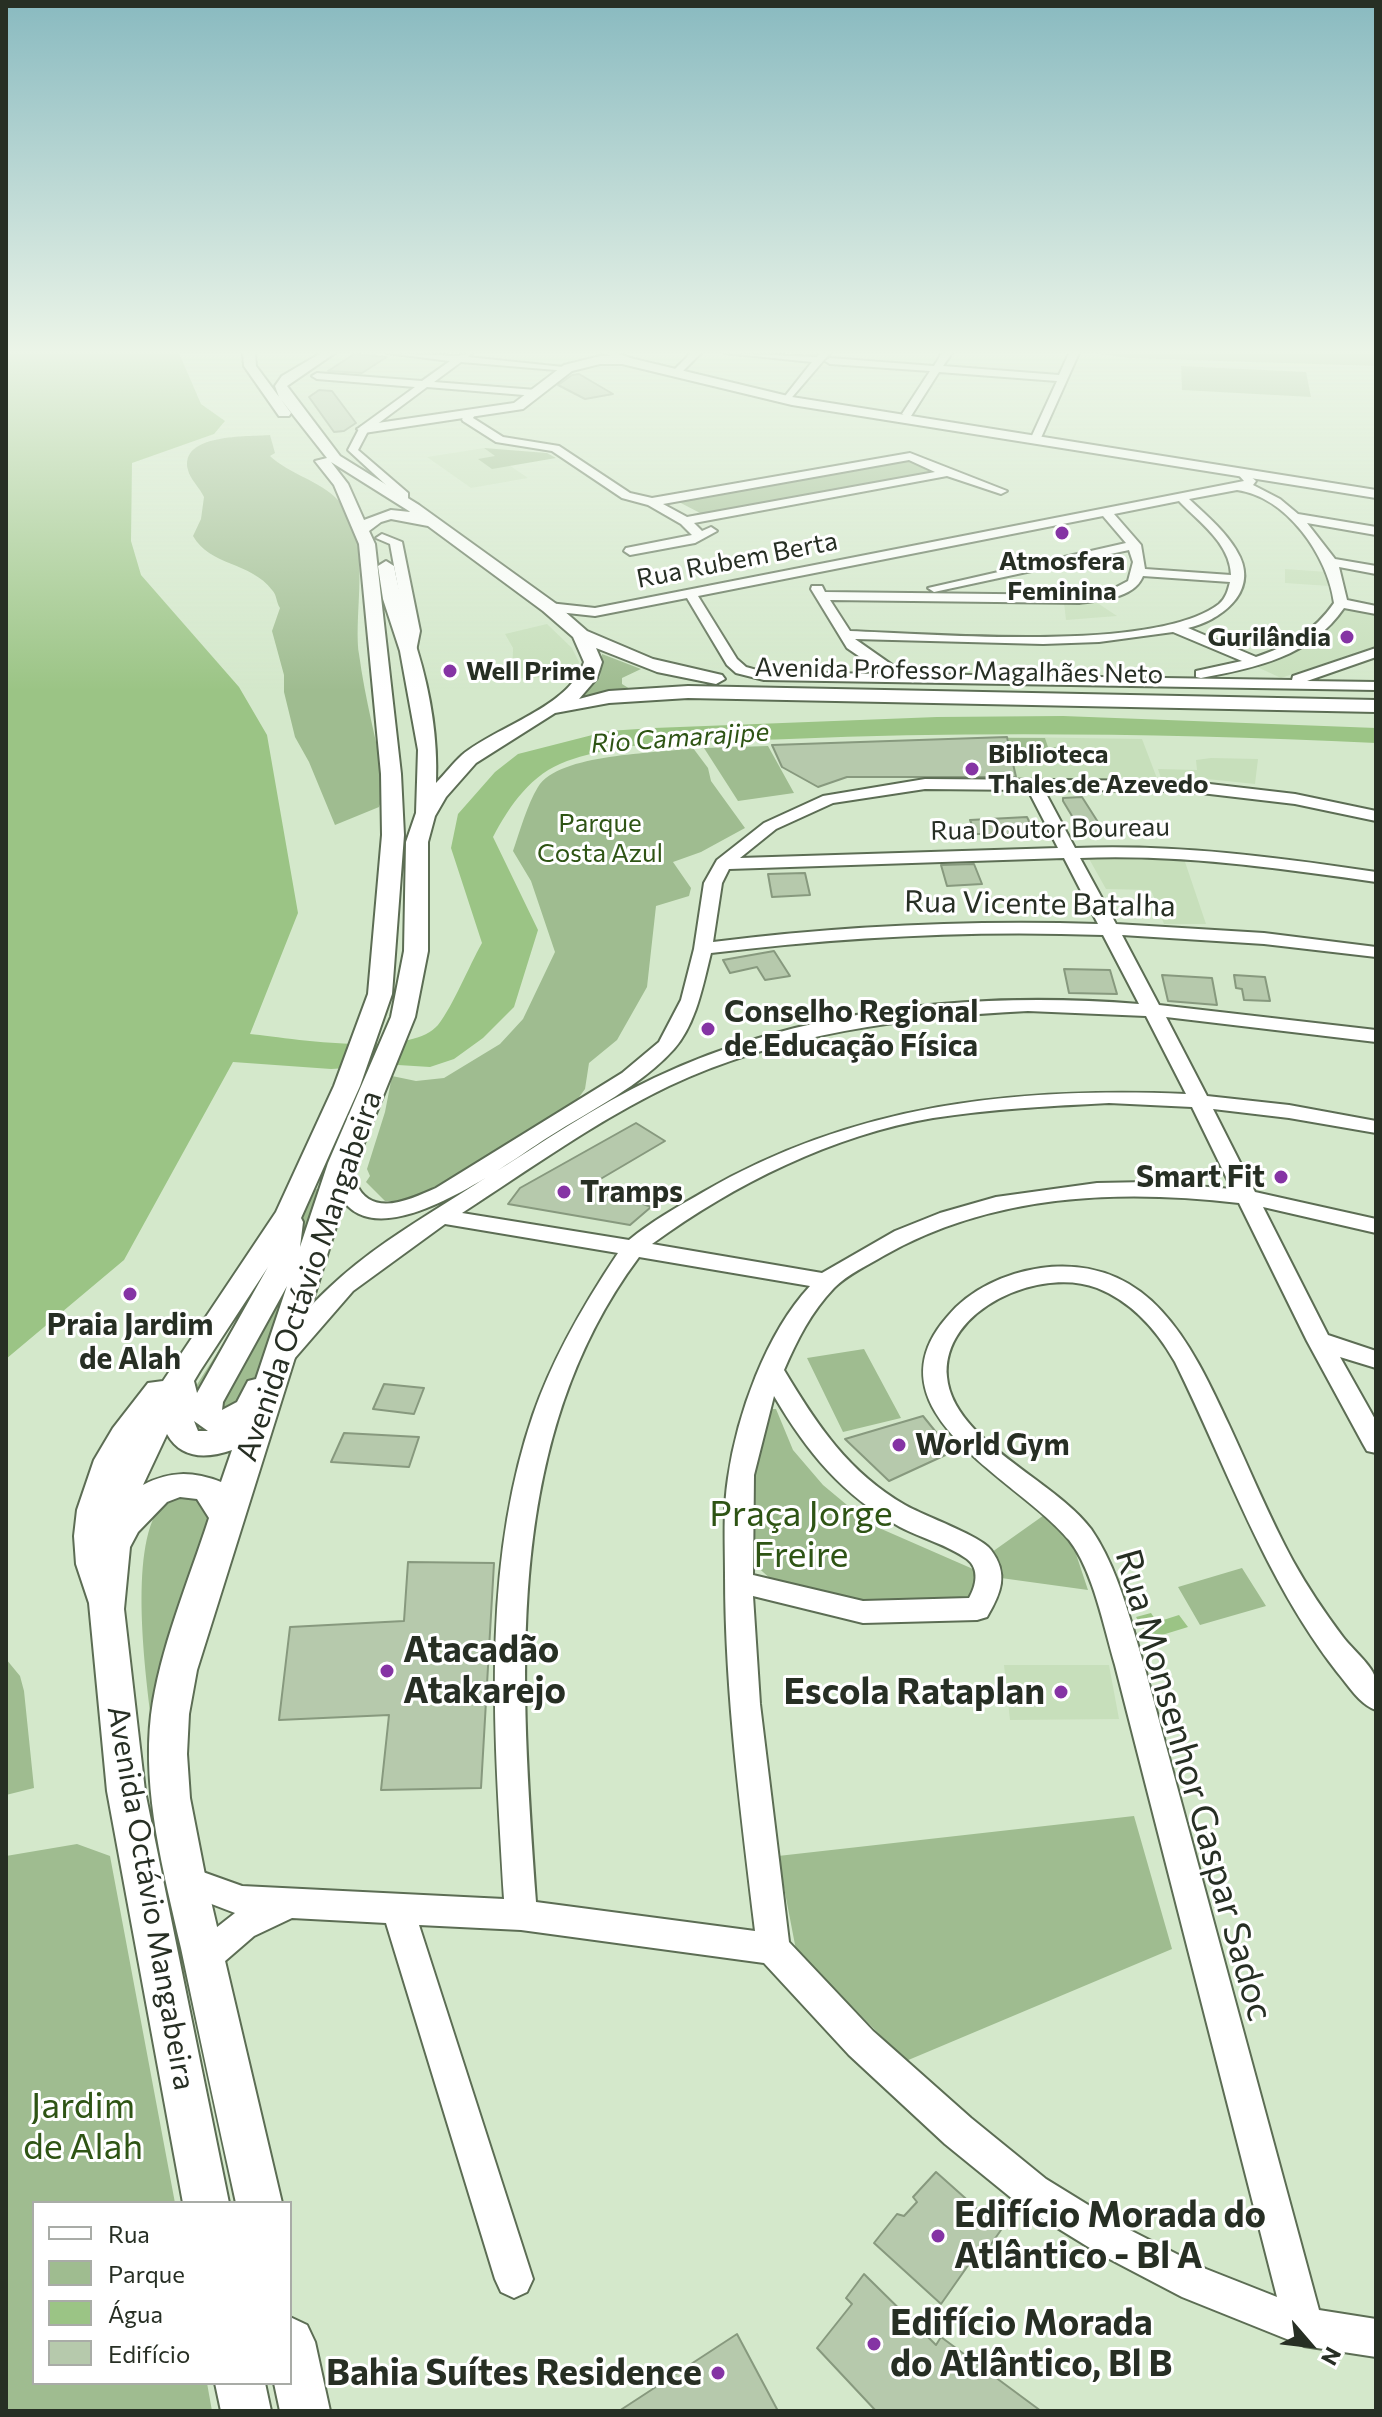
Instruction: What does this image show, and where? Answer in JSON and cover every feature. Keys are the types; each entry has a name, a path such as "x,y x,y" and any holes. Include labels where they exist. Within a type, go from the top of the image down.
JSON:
{"main road":[{"name":"Avenida Octávio Mangabeira","path":"206,2201 126,1791 106,1609 115,1523 123,1492 191,1360 290,1213 347,1086 373,1015 383,972 393,835 391,774 367,544 341,484 327,466"},
{"path":"344,466 402,500 440,529"},
{"path":"1170,466 1239,479 1279,478 1376,494"},
{"name":"Avenida Octávio Mangabeira","path":"259,2201 186,1880 171,1798 168,1754 170,1714 179,1670 226,1517 342,1163 403,1017 416,951 417,842 425,816 428,750 409,651 391,599 377,517 348,470"},
{"path":"362,530 377,517 407,515 440,529"},
{"name":"Avenida Professor Magalhães Neto","path":"440,529 549,607 581,635 688,684 1376,706"},
{"path":"374,621 394,651 407,740 428,750 492,744"},
{"path":"544,714 572,695 592,672 593,659 581,635"},
{"path":"930,686 968,680"},
{"name":"Avenida Professor Magalhães Neto","path":"544,714 609,697 688,684 1372,689"},
{"name":"Avenida Octávio Mangabeira","path":"425,816 457,770 492,744 544,714"},
{"path":"290,1213 283,1267 207,1402 206,1414 213,1421 225,1423 235,1420 253,1407 301,1265 318,1236"},
{"path":"191,1360 178,1423 185,1438 201,1444 217,1443 255,1428"},
{"path":"106,1609 90,1550 103,1472 137,1418 191,1360"},
{"path":"111,1561 130,1518 156,1491 188,1483 209,1490 226,1517"},
{"path":"292,2351 305,2411"},
{"path":"240,2385 246,2411"}],"street":[{"path":"371,466 404,495 402,500"},
{"path":"581,466 630,498 652,502 856,466"},
{"path":"931,466 1001,491"},
{"path":"685,521 947,473"},
{"path":"1260,490 1261,482 1279,478"},
{"path":"1152,682 1255,662 1312,637 1333,618 1341,603 1330,562 1320,546 1260,490 1239,479"},
{"name":"Rua Rubem Berta","path":"549,607 595,612 1181,497 1239,479"},
{"path":"845,635 1076,639 1137,635 1176,628 1223,607 1234,593 1237,579 1234,555 1181,497"},
{"path":"630,551 701,537 712,529 667,500"},
{"path":"652,502 685,521 701,537"},
{"path":"822,596 1095,597 1125,589 1134,583 1140,572 1139,556 1135,545 1106,512"},
{"path":"1292,517 1376,531"},
{"path":"894,597 1135,545"},
{"path":"1330,562 1376,570"},
{"path":"805,571 858,651 901,678"},
{"path":"1140,572 1237,579"},
{"name":"Avenida Professor Magalhães Neto","path":"691,594 732,662 741,670 764,676 1281,684 1372,689"},
{"path":"1341,603 1376,610"},
{"path":"1176,628 1255,662"},
{"path":"1281,684 1376,652"},
{"path":"1372,689 1347,681 1342,673 1376,661"},
{"path":"342,1163 348,1192 365,1208 392,1213 416,1207 444,1193 620,1084 667,1045 690,1000 703,949 713,883 723,864 770,826 829,799 925,784 1184,786 1240,791 1376,816"},
{"path":"1033,784 1199,1100 1319,1341 1376,1444"},
{"name":"Rua Doutor Boureau","path":"723,864 1126,851 1251,859 1376,877"},
{"name":"Rua Vicente Batalha","path":"703,949 855,931 936,928 1109,929 1271,937 1376,952"},
{"path":"277,1364 343,1288 441,1216 634,1097 709,1062 786,1037 884,1016 1038,1003 1149,1007 1376,1036"},
{"path":"667,1045 672,1055 681,1061 709,1062"},
{"path":"521,1915 509,1623 521,1520 539,1436 562,1372 593,1310 633,1248 715,1191 752,1170 793,1152 943,1109 1029,1099 1199,1100 1376,1127"},
{"path":"1376,1226 1245,1197 1167,1191 1106,1191 1041,1195 991,1203 942,1217 887,1242 827,1281 797,1321 771,1369 754,1418 741,1476 739,1582 740,1657 773,1949 861,2043 958,2131 1033,2192 1111,2240 1195,2284 1304,2327 1376,2338"},
{"path":"441,1216 827,1281"},
{"name":"Rua Monsenhor Gaspar Sadoc","path":"1304,2327 1132,1680 1097,1565 1079,1531 977,1444 958,1426 945,1406 935,1384 936,1359 949,1327 987,1292 1009,1281 1040,1274 1074,1273 1102,1280 1127,1292 1149,1309 1169,1332 1192,1370 1273,1549 1302,1602 1334,1649 1376,1698"},
{"path":"1319,1341 1376,1360"},
{"path":"739,1582 863,1612 977,1609 989,1591 991,1574 977,1552 905,1517 866,1492 834,1465 808,1431 771,1369"},
{"path":"186,1880 242,1901 521,1915 773,1949"},
{"path":"205,1957 243,1925 290,1904"},
{"path":"397,1908 514,2279"}],"shaded area":[{"path":"439,466 510,466 528,478 471,488"},
{"path":"1285,569 1328,572 1329,586 1285,583"},
{"path":"1096,602 1117,616 1066,620 1064,603"},
{"name":"Gurilândia","path":"1343,608 1376,613 1376,646 1281,678 1255,666 1305,647 1331,628"},
{"path":"547,624 572,648 579,662 576,675 512,679 513,648 505,634"},
{"path":"1007,737 1142,739 1158,781 1017,779"},
{"path":"1258,759 1255,784 1207,779 1162,781 1158,769 1197,770 1196,760"},
{"path":"1088,857 1184,859 1206,924 1164,924 1151,890 1106,889"},
{"name":"Escola Rataplan","path":"1004,1665 1109,1665 1119,1719 1010,1720"}],"green space":[{"path":"188,466 283,466 330,493 348,515 359,553 359,654 386,787 379,807 335,825 309,762 295,737 272,631 280,608 275,594 253,574 200,546 193,536 201,519 204,497"},
{"path":"860,466 924,466 935,472 702,514 675,500"},
{"path":"602,654 641,669 622,678 622,684 630,689 576,700 600,677"},
{"path":"1008,738 1045,738 1048,747 1060,747 1064,759 1014,758"},
{"path":"768,746 794,793 738,801 704,748"},
{"name":"Parque Costa Azul","path":"693,748 708,768 711,781 745,828 701,852 673,862 691,888 689,896 656,906 647,987 617,1040 589,1063 585,1089 574,1104 432,1192 407,1201 385,1201 366,1182 370,1176 367,1169 385,1112 392,1076 416,1081 444,1078 500,1044 523,1019 555,952 531,881 513,851 538,787 549,776 587,761"},
{"path":"316,1189 322,1189 246,1415 202,1438 185,1430 189,1397 292,1236"},
{"path":"864,1349 901,1418 843,1432 807,1358"},
{"name":"Praça Jorge Freire","path":"765,1409 776,1409 793,1450 823,1485 870,1524 973,1569 980,1582 969,1600 864,1603 774,1582 752,1562 748,1500"},
{"path":"186,1493 199,1496 211,1512 151,1719 142,1606 146,1546 152,1521 163,1503"},
{"path":"1047,1513 1070,1536 1088,1590 1001,1578 992,1552"},
{"path":"1242,1568 1266,1606 1200,1625 1178,1587"},
{"path":"6,1659 20,1676 24,1691 34,1788 6,1795"},
{"path":"1134,1816 1172,1949 906,2061 796,1950 778,1856"},
{"name":"Jardim de Alah","path":"77,1844 110,1856 175,2201 32,2201 32,2385 207,2385 212,2411 6,2411 6,1856"}],"water":[{"name":"Rio Camarajipe","path":"6,466 132,466 131,541 141,575 239,687 267,735 298,913 250,1034 319,1042 376,1044 423,1035 438,1025 482,943 451,848 458,814 495,772 518,754 608,731 937,717 1063,716 1376,728 1376,743 1009,734 862,737 649,744 593,753 567,761 532,782 507,813 493,837 538,930 514,1007 483,1038 454,1059 430,1067 398,1065 331,1069 233,1062 124,1260 6,1359"},
{"path":"1151,1613 1157,1622 1179,1615 1188,1627 1149,1639 1136,1617"}],"building":[{"path":"1007,737 1016,777 847,777 818,787 782,767 772,745"},
{"path":"1082,797 1104,834 1084,836 1063,801 1063,798"},
{"path":"1027,817 1035,834 976,834 970,820"},
{"path":"974,864 982,884 947,886 941,865"},
{"path":"805,873 810,895 772,897 768,874"},
{"path":"774,951 790,976 765,980 757,967 730,973 723,960"},
{"path":"1064,969 1110,970 1117,994 1069,993"},
{"path":"1162,975 1212,978 1217,1005 1168,1001"},
{"path":"1234,975 1265,977 1270,1001 1244,1000 1242,989 1236,988"},
{"path":"636,1123 665,1141 592,1184 651,1207 630,1225 508,1204 520,1188"},
{"path":"384,1384 424,1388 414,1414 373,1409"},
{"name":"World Gym","path":"923,1416 952,1452 889,1481 845,1439"},
{"path":"344,1433 419,1437 409,1467 331,1462"},
{"name":"Atacadão Atakarejo","path":"408,1562 494,1563 481,1788 381,1790 389,1715 279,1720 290,1627 404,1621"},
{"name":"Edifício Morada do Atlântico - Bl A","path":"936,2172 1001,2230 980,2260 974,2257 941,2304 874,2243 897,2214 904,2216 917,2202 913,2197"},
{"path":"864,2274 936,2345 941,2337 1041,2411 876,2411 817,2348 852,2304 846,2298"},
{"name":"Bahia Suítes Residence","path":"737,2334 778,2411 619,2411"}],"place":[{"name":"Atmosfera Feminina","path":"1062,533"},
{"name":"Gurilândia","path":"1347,637"},
{"name":"Well Prime","path":"450,671"},
{"name":"Biblioteca Thales de Azevedo","path":"972,769"},
{"name":"Conselho Regional de Educação Física","path":"708,1029"},
{"name":"Smart Fit","path":"1281,1177"},
{"name":"Tramps","path":"564,1192"},
{"name":"Praia Jardim de Alah","path":"130,1294"},
{"name":"World Gym","path":"899,1445"},
{"name":"Atacadão Atakarejo","path":"387,1671"},
{"name":"Escola Rataplan","path":"1061,1692"},
{"name":"Edifício Morada do Atlântico - Bl A","path":"938,2236"},
{"name":"Edifício Morada do Atlântico, Bl B","path":"874,2344"},
{"name":"Bahia Suítes Residence","path":"718,2373"}]}
